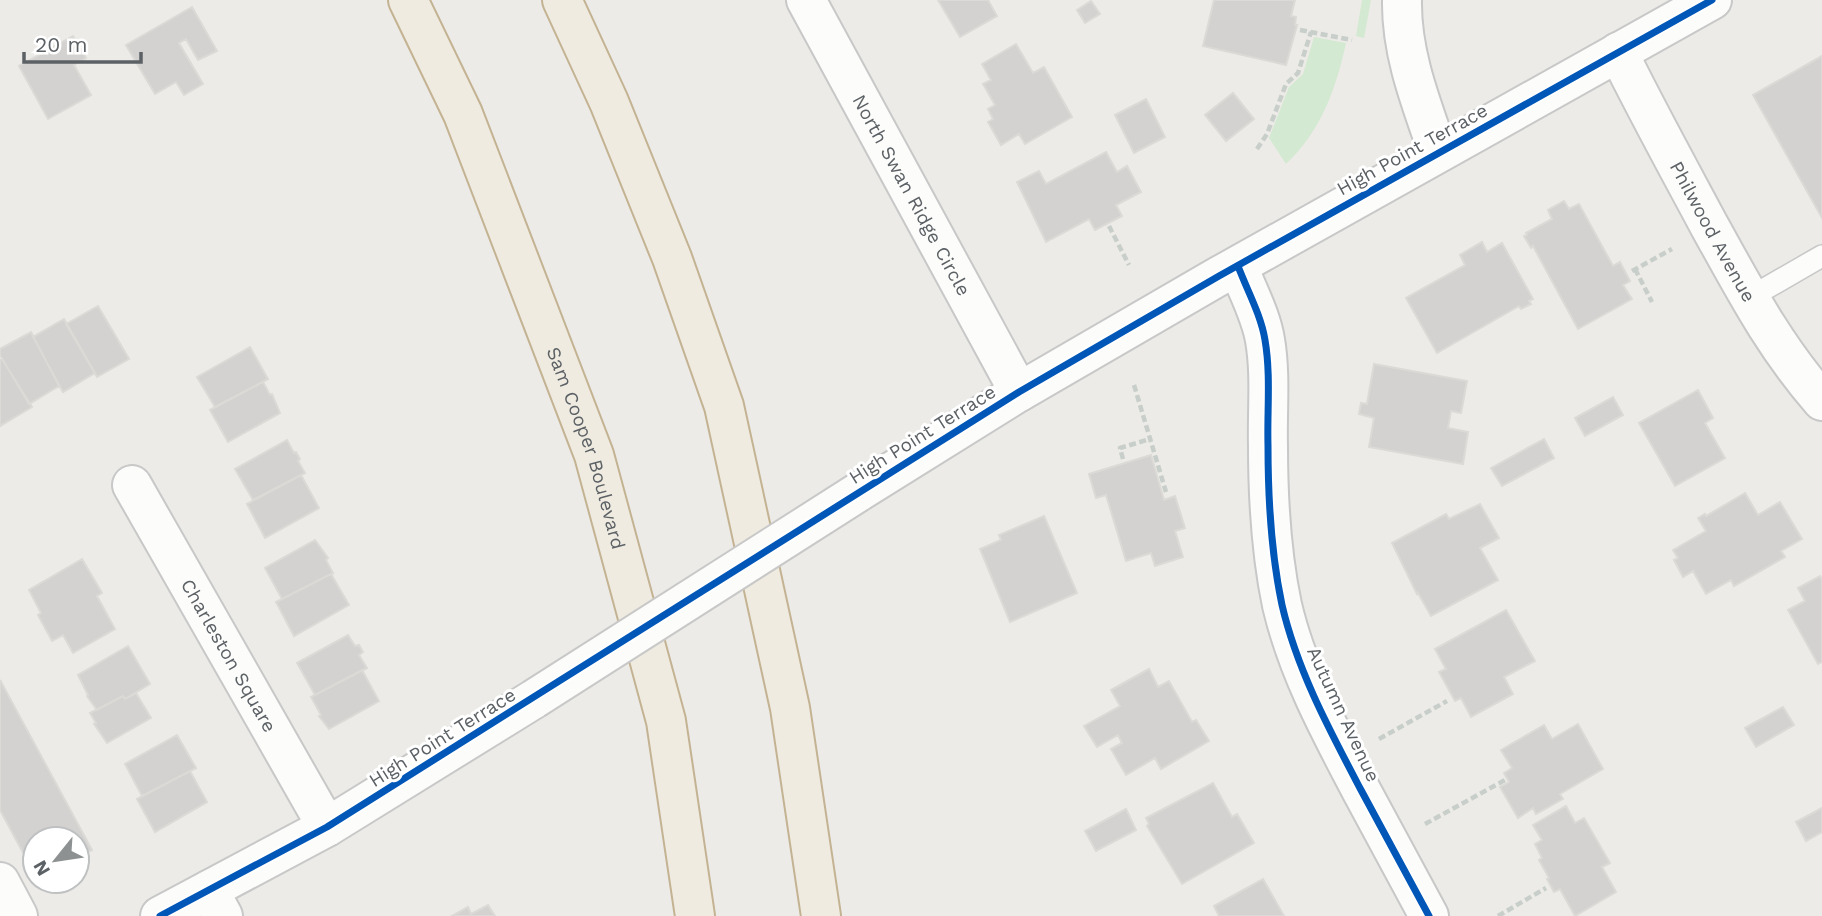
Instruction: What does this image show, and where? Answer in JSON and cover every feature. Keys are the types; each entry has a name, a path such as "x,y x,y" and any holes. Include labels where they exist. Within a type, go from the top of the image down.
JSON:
{"highway":[{"name":"Sam Cooper Boulevard","path":"408,0 463,114 594,455 666,721 695,916"},
{"path":"562,0 609,102 673,258 724,406 790,708 821,916"}],"street":[{"name":"North Swan Ridge Circle","path":"806,0 1019,392"},
{"path":"1402,0 1402,19 1414,82 1438,152"},
{"name":"High Point Terrace","path":"160,916 216,903 327,827 1019,392 1238,265 1712,0"},
{"name":"Philwood Avenue","path":"1618,52 1749,298 1793,368 1822,401"},
{"name":"Autumn Avenue","path":"1238,265 1262,327 1265,342 1269,386 1271,531 1282,605 1293,644 1340,750 1429,916"},
{"name":"Charleston Square","path":"132,485 327,827"},
{"path":"0,882 18,916"}],"lane":[{"path":"1749,298 1822,256"}],"path":[{"path":"1300,30 1352,40"},
{"path":"1257,149 1267,134 1286,84 1298,73 1311,32"},
{"path":"1109,226 1129,265"},
{"path":"1652,302 1634,270 1672,249"},
{"path":"1134,385 1166,492"},
{"path":"1123,459 1120,448 1150,439"},
{"path":"1378,739 1447,701"},
{"path":"1424,825 1506,780"},
{"path":"1497,916 1546,888"}],"green space":[{"path":"1362,0 1371,0 1364,38 1356,36"},
{"path":"1314,37 1346,43 1332,93 1318,123 1309,138 1286,164 1269,138 1289,87 1303,74"}],"building":[{"path":"938,0 988,0 997,16 960,37"},
{"path":"1214,0 1295,0 1291,16 1296,17 1297,25 1286,65 1203,46"},
{"path":"1091,1 1100,14 1085,23 1077,10"},
{"path":"192,7 217,51 198,60 186,39 179,43 203,84 184,95 176,82 155,94 126,45"},
{"path":"73,36 86,58 74,65 91,95 48,119 19,66"},
{"path":"1016,44 1033,73 1044,67 1072,117 1025,144 1019,134 1001,145 988,122 993,119 988,109 995,105 983,84 991,80 982,64"},
{"path":"1822,56 1822,218 1753,95"},
{"path":"1233,93 1254,119 1226,141 1205,115"},
{"path":"1146,99 1165,137 1134,153 1115,115"},
{"path":"1106,152 1117,172 1127,166 1141,192 1116,205 1122,216 1095,230 1089,219 1046,242 1017,182 1039,171 1046,184"},
{"path":"1564,201 1569,209 1579,204 1613,266 1620,262 1630,281 1623,285 1632,299 1578,329 1533,246 1531,248 1524,236 1552,219 1548,210"},
{"path":"1482,242 1487,252 1502,243 1533,299 1529,301 1531,304 1521,309 1519,306 1437,353 1406,298 1465,265 1460,255"},
{"path":"98,306 129,359 97,377 66,324"},
{"path":"64,319 95,373 63,392 33,337"},
{"path":"31,332 59,386 29,404 0,355 0,349"},
{"path":"250,347 268,379 215,407 197,377"},
{"path":"2,359 32,407 0,426 0,360"},
{"path":"1374,364 1467,381 1461,413 1451,411 1448,428 1468,432 1463,464 1369,447 1374,418 1359,414 1361,403 1367,404"},
{"path":"263,382 270,395 272,394 280,413 228,442 210,410"},
{"path":"1698,390 1713,418 1705,423 1725,458 1675,486 1639,423"},
{"path":"1613,397 1623,415 1585,436 1575,418"},
{"path":"1544,439 1554,458 1502,486 1491,468"},
{"path":"287,440 300,459 298,461 305,473 253,500 235,469"},
{"path":"1151,455 1164,500 1175,496 1185,528 1175,531 1183,557 1155,566 1151,553 1126,561 1106,495 1096,498 1089,474"},
{"path":"301,475 319,508 265,538 247,504"},
{"path":"1745,493 1758,515 1780,502 1802,539 1781,551 1785,557 1734,586 1731,580 1706,594 1693,571 1683,577 1674,560 1678,558 1673,550 1706,531 1698,518"},
{"path":"1480,504 1499,538 1480,548 1498,580 1431,616 1392,543 1446,514 1449,519"},
{"path":"1044,516 1077,593 1010,622 980,549 1001,540 999,535"},
{"path":"315,540 328,558 326,560 333,573 282,599 265,568"},
{"path":"82,559 102,593 97,596 115,629 73,653 63,635 52,641 29,590"},
{"path":"331,574 349,605 294,636 276,602"},
{"path":"1820,576 1822,662 1818,664 1788,610 1805,601 1798,588"},
{"path":"1506,610 1535,661 1504,677 1513,694 1471,717 1461,698 1455,701 1439,672 1446,669 1435,649"},
{"path":"348,635 355,646 359,645 363,652 359,655 367,668 315,695 297,663"},
{"path":"128,646 150,684 125,699 123,696 97,710 87,696 78,675"},
{"path":"1149,669 1158,687 1169,681 1192,722 1196,720 1209,741 1161,769 1155,758 1126,775 1111,749 1122,743 1118,735 1097,747 1084,726 1120,706 1111,690"},
{"path":"362,670 379,701 329,729 319,716 321,715 311,697"},
{"path":"0,680 78,825 21,825 21,849 0,810"},
{"path":"136,693 151,718 107,743 90,713 123,696 125,699"},
{"path":"1783,707 1794,725 1756,747 1745,728"},
{"path":"1578,724 1603,769 1560,794 1563,799 1536,814 1533,808 1518,818 1500,787 1509,782 1504,773 1512,768 1501,750 1544,725 1552,739"},
{"path":"177,735 196,768 142,796 125,764"},
{"path":"190,771 207,802 155,832 137,799"},
{"path":"1213,783 1232,817 1237,814 1254,843 1182,884 1147,826 1149,824 1146,818"},
{"path":"1566,806 1575,823 1584,818 1610,863 1602,867 1616,892 1575,916 1560,889 1554,892 1547,879 1549,878 1539,860 1542,858 1535,844 1542,840 1533,825"},
{"path":"1822,808 1822,832 1806,841 1796,822"},
{"path":"1126,809 1136,830 1096,851 1085,831"},
{"path":"1263,879 1284,916 1219,916 1214,906"},
{"path":"488,905 495,916 452,916 468,907 471,914"}],"cycle path":[{"path":"160,916 327,827 1019,392 1219,276 1712,0"},
{"path":"1238,266 1257,312 1267,353 1271,526 1278,585 1288,629 1305,677 1326,723 1429,916"}]}
